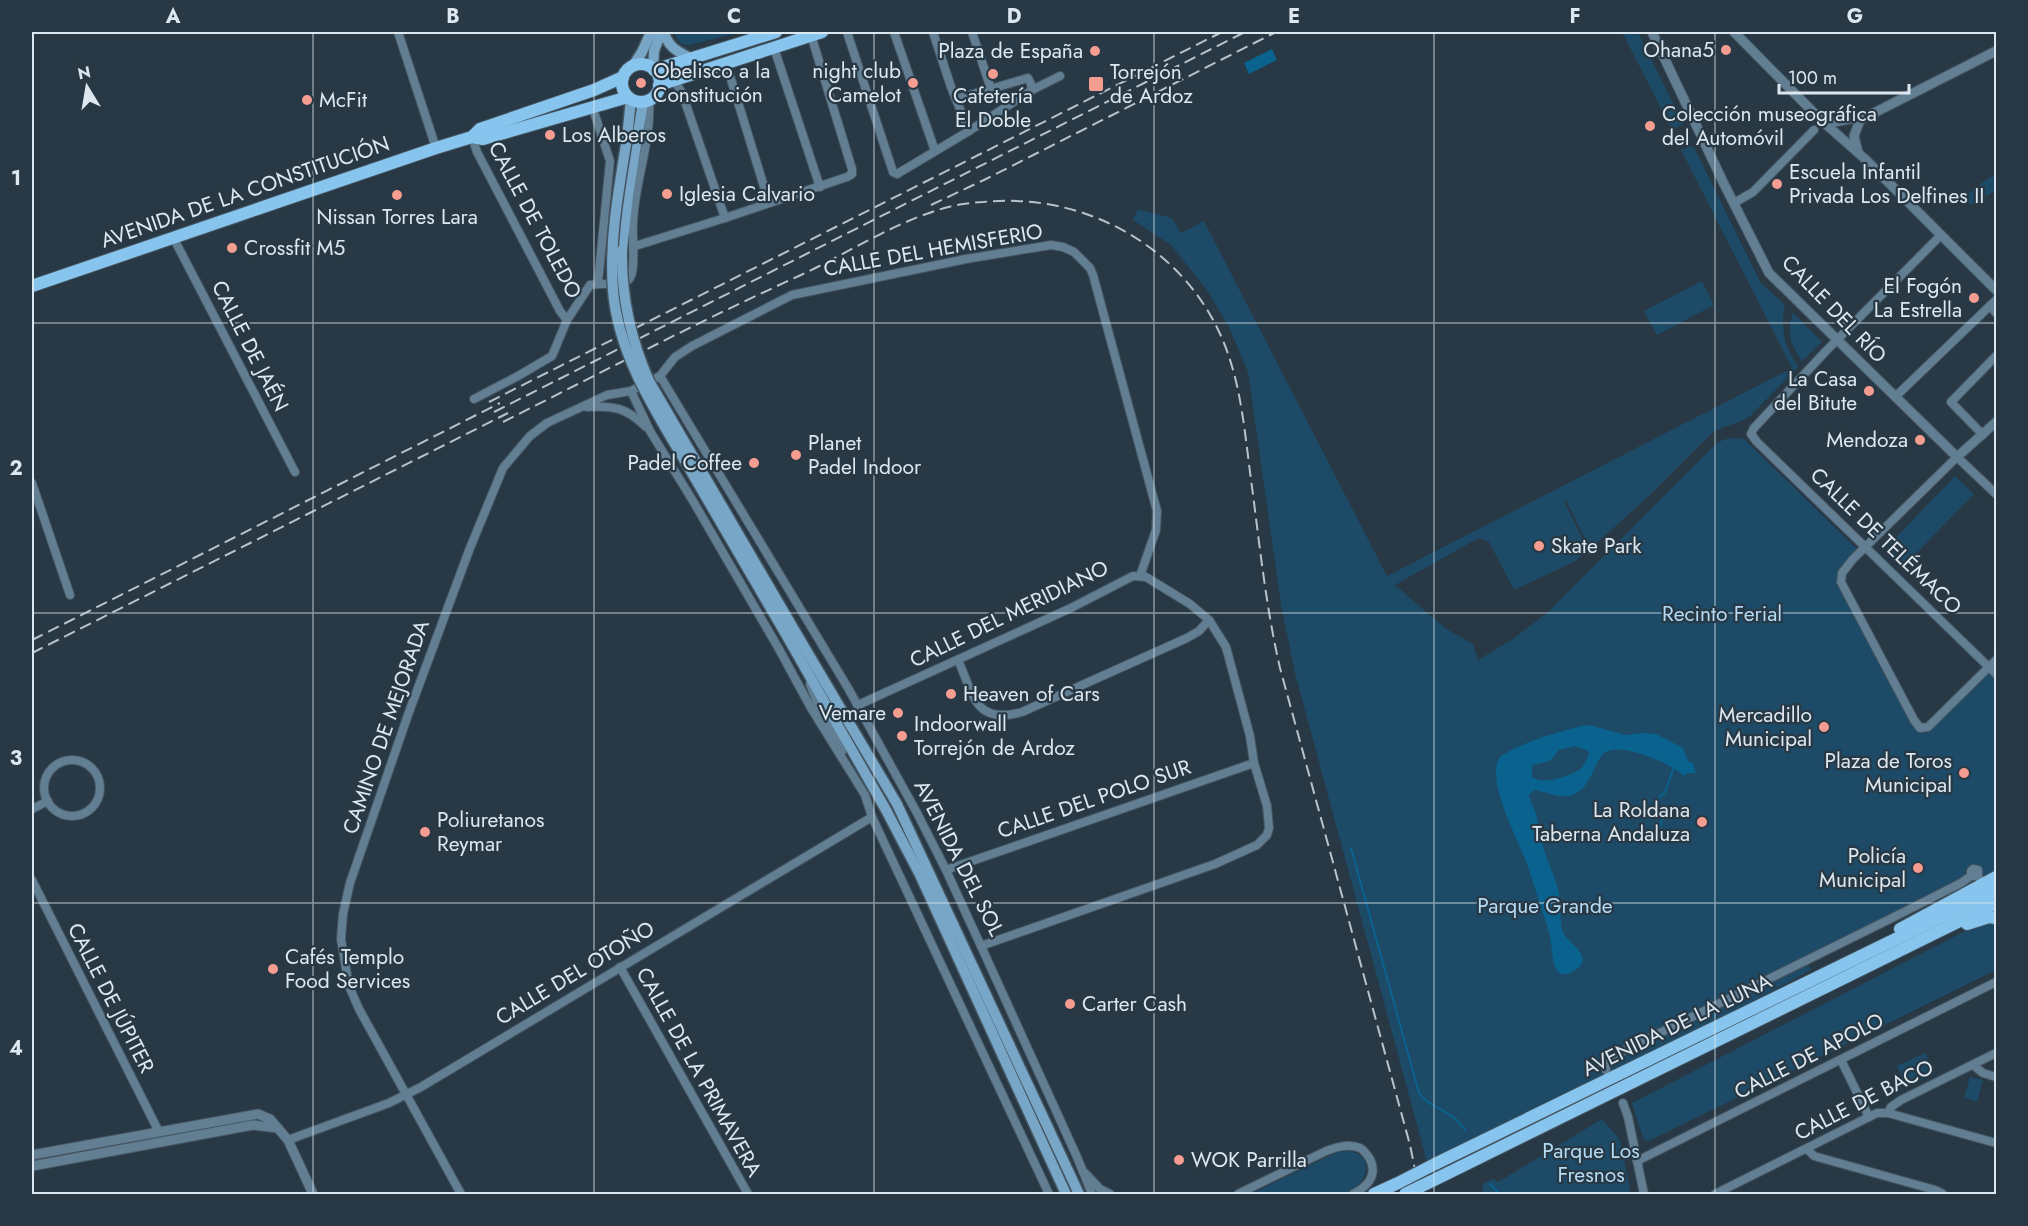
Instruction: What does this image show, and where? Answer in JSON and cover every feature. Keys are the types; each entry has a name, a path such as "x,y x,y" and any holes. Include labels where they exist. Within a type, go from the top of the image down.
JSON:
{"main road":[{"path":"633,66 651,32"},
{"path":"653,69 654,51 663,32"},
{"path":"663,32 669,45 690,58"},
{"path":"653,69 776,32"},
{"path":"659,84 816,33"},
{"path":"644,64 653,69 659,79 655,95 638,99 623,90 623,77 626,71 633,66 644,64"},
{"name":"AVENIDA DE LA CONSTITUCIÓN","path":"472,137 480,129 594,90 623,77"},
{"name":"AVENIDA DE LA CONSTITUCIÓN","path":"32,285 436,148 472,137 483,139 592,106 638,99"},
{"name":"AVENIDA DEL SOL","path":"638,99 614,225 612,250 614,293 623,339 649,399 897,804 1079,1194"},
{"name":"AVENIDA DEL SOL","path":"792,635 801,662 886,810 920,875 1066,1194"},
{"path":"1840,974 1898,930 1977,878 1996,877"},
{"name":"AVENIDA DE LA LUNA","path":"1405,1194 1840,974 1996,890"},
{"name":"AVENIDA DE LA LUNA","path":"1374,1194 1996,903"},
{"path":"1840,974 1910,953 1966,924 1989,917 1996,918"}],"street":[{"path":"398,32 436,148"},
{"path":"848,32 893,172 897,174 1032,90 1060,76"},
{"path":"894,32 935,151"},
{"path":"933,32 969,131"},
{"path":"972,32 991,89"},
{"name":"CALLE DEL RÍO","path":"1650,32 1769,273 1996,494"},
{"path":"1734,32 1996,290"},
{"path":"635,246 725,219 852,174 816,33"},
{"path":"774,48 820,187"},
{"path":"1858,152 1854,136 1860,120 1996,51"},
{"path":"726,63 769,203"},
{"path":"956,99 1028,78 1032,90"},
{"path":"672,80 681,93 725,219"},
{"path":"474,399 552,356 567,320 590,285 626,282 631,278 635,246 633,221 650,123 638,99"},
{"path":"592,106 610,161 598,283"},
{"path":"1811,110 1829,122 1866,116"},
{"path":"1843,140 1845,126 1853,119"},
{"path":"1734,203 1753,192 1814,130"},
{"name":"CALLE DE TOLEDO","path":"472,137 496,189 560,311 567,320"},
{"path":"1837,339 1941,235"},
{"name":"CALLE DE JAÉN","path":"173,237 295,472"},
{"name":"CALLE DEL HEMISFERIO","path":"660,376 675,357 683,352 792,296 966,259 1035,247 1063,247 1083,259 1093,275 1157,511 1156,530 1140,576"},
{"path":"1895,397 1996,300"},
{"path":"1990,306 1996,313"},
{"name":"CALLE DE TELÉMACO","path":"1837,339 1754,428 1751,434 1756,442 1996,674"},
{"path":"1983,435 1951,402 1996,356"},
{"path":"660,376 631,391 650,431 865,795 872,817 1049,1194"},
{"name":"AVENIDA DEL SOL","path":"660,376 858,705 946,870 1092,1194"},
{"name":"CAMINO DE MEJORADA","path":"461,1194 359,1009 349,986 341,939 343,914 350,883 409,712 470,548 503,468 538,429 568,412 607,395 631,391"},
{"name":"CAMINO DE MEJORADA","path":"582,407 618,407 635,416 650,431"},
{"path":"1996,422 1957,457 1866,547 1842,573 1841,582 1920,728 1928,727 1996,660"},
{"path":"32,483 70,594"},
{"name":"CALLE DEL MERIDIANO","path":"858,705 1071,608 1123,580 1140,576 1175,593 1209,620 1226,647 1269,819 1267,835 1257,846 1215,864 981,946"},
{"path":"958,660 979,706 995,716 1007,716 1022,712 1187,638 1199,631 1209,620"},
{"path":"801,662 818,705 850,769"},
{"path":"69,760 83,762 98,776 99,798 85,813 64,814 52,807 48,801 44,786 46,778 60,762 69,760"},
{"name":"CALLE DEL POLO SUR","path":"946,870 1254,763"},
{"path":"32,809 48,801"},
{"name":"CALLE DEL OTOÑO","path":"288,1140 406,1095 872,817"},
{"path":"1606,1070 1605,1062 1609,1058 1961,883 1977,878"},
{"name":"CALLE DE JÚPITER","path":"32,880 159,1132"},
{"name":"CALLE DE LA PRIMAVERA","path":"620,967 748,1194"},
{"name":"CALLE DE APOLO","path":"1637,1161 1996,982"},
{"name":"CALLE DE BACO","path":"1715,1194 1726,1192 1877,1113 1888,1113 1891,1107 1901,1101 1996,1053"},
{"path":"1840,1060 1869,1117"},
{"path":"1973,1065 1996,1077"},
{"path":"1623,1103 1644,1194"},
{"path":"1888,1113 1996,1143"},
{"path":"32,1155 258,1114 270,1119 288,1140 313,1194"},
{"path":"32,1166 253,1125 278,1128"},
{"path":"1238,1194 1338,1146 1360,1148 1371,1161 1371,1180 1363,1189 1353,1194"},
{"path":"1807,1149 1814,1156 1943,1194"},
{"path":"1082,1170 1100,1189 1110,1194"}],"green space":[{"path":"673,32 741,32 689,45 681,44"},
{"path":"1622,32 1638,32 1683,124 1672,130"},
{"path":"1694,147 1760,282 1785,305 1784,337 1790,353 1799,366 1750,416 1711,434 1649,496 1590,549 1566,500 1565,503 1588,550 1574,562 1514,590 1489,542 1477,539 1395,585 1445,628 1473,644 1478,660 1513,639 1547,613 1715,445 1729,439 1744,439 1860,552 1841,582 1914,720 1924,729 1990,667 1996,674 1996,877 1982,883 1978,877 1806,961 1811,970 1695,1032 1427,1162 1295,673 1281,605 1248,372 1229,327 1207,290 1171,245 1133,220 1138,209 1172,218 1181,233 1204,221 1387,576 1792,368 1681,150"},
{"path":"1996,175 1996,190 1971,205 1962,195 1972,191"},
{"path":"1702,281 1714,305 1657,335 1644,311"},
{"path":"1793,313 1822,342 1802,361 1795,350 1790,333"},
{"path":"1955,476 1974,494 1904,566 1886,548"},
{"path":"1996,923 1996,970 1651,1140 1646,1141 1643,1138 1632,1103 1969,929"},
{"path":"1925,1053 1935,1073 1907,1087 1897,1066"},
{"path":"1970,1077 1983,1080 1977,1102 1964,1098"},
{"name":"Parque Los Fresnos","path":"1602,1119 1620,1140 1631,1194 1476,1194 1483,1191 1483,1184 1493,1179 1498,1182"},
{"path":"1344,1151 1354,1152 1361,1156 1366,1169 1360,1183 1346,1193 1336,1195 1251,1194 1333,1154"}],"shaded area":[{"path":"1272,49 1277,60 1249,74 1244,63"},
{"path":"1589,725 1626,735 1656,734 1683,748 1688,761 1693,763 1696,773 1688,773 1684,776 1668,765 1644,755 1619,749 1602,755 1587,783 1578,792 1563,796 1535,790 1529,795 1559,893 1562,930 1579,951 1583,961 1575,970 1561,974 1554,964 1550,937 1529,869 1500,798 1496,771 1498,760 1512,750 1540,738","holes":["1575,746 1587,750 1589,755 1582,768 1577,771 1564,777 1543,781 1532,777 1532,765 1550,761 1559,750"]}],"waterway":[{"path":"1657,837 1663,816 1656,809 1657,800 1665,792 1674,767"},
{"path":"1351,848 1419,1093 1429,1103 1454,1118 1465,1130"},
{"path":"1490,1184 1500,1194"}],"railway":[{"path":"489,402 1222,32"},
{"path":"494,412 1245,32"},
{"path":"931,205 1276,32"},
{"path":"503,422 885,232 920,216 960,204 1020,201 1056,206 1091,216 1124,231 1154,251 1180,275 1203,303 1221,336 1233,369 1243,420 1266,595 1280,668 1410,1145 1420,1194"},
{"path":"32,640 500,403"},
{"path":"32,653 508,413"}],"place":[{"name":"Ohana5","path":"1726,50"},
{"name":"Plaza de España","path":"1095,51"},
{"name":"Cafetería El Doble","path":"993,74"},
{"name":"Obelisco a la Constitución","path":"641,83"},
{"name":"night club Camelot","path":"913,83"},
{"name":"Torrejón de Ardoz","path":"1096,84"},
{"name":"McFit","path":"307,100"},
{"name":"Colección museográfica del Automóvil","path":"1650,126"},
{"name":"Los Alberos","path":"550,135"},
{"name":"Escuela Infantil Privada Los Delfines II","path":"1777,184"},
{"name":"Iglesia Calvario","path":"667,194"},
{"name":"Nissan Torres Lara","path":"397,195"},
{"name":"Crossfit M5","path":"232,248"},
{"name":"El Fogón La Estrella","path":"1974,298"},
{"name":"La Casa del Bitute","path":"1869,391"},
{"name":"Mendoza","path":"1920,440"},
{"name":"Planet Padel Indoor","path":"796,455"},
{"name":"Padel Coffee","path":"754,463"},
{"name":"Skate Park","path":"1539,546"},
{"name":"Heaven of Cars","path":"951,694"},
{"name":"Vemare","path":"898,713"},
{"name":"Mercadillo Municipal","path":"1824,727"},
{"name":"Indoorwall Torrejón de Ardoz","path":"902,736"},
{"name":"Plaza de Toros Municipal","path":"1964,773"},
{"name":"La Roldana Taberna Andaluza","path":"1702,822"},
{"name":"Poliuretanos Reymar","path":"425,832"},
{"name":"Policía Municipal","path":"1918,868"},
{"name":"Cafés Templo Food Services","path":"273,969"},
{"name":"Carter Cash","path":"1070,1004"},
{"name":"WOK Parrilla","path":"1179,1160"}],"park label":[{"name":"Recinto Ferial","path":"1722,614"},
{"name":"Parque Grande","path":"1545,906"}]}
